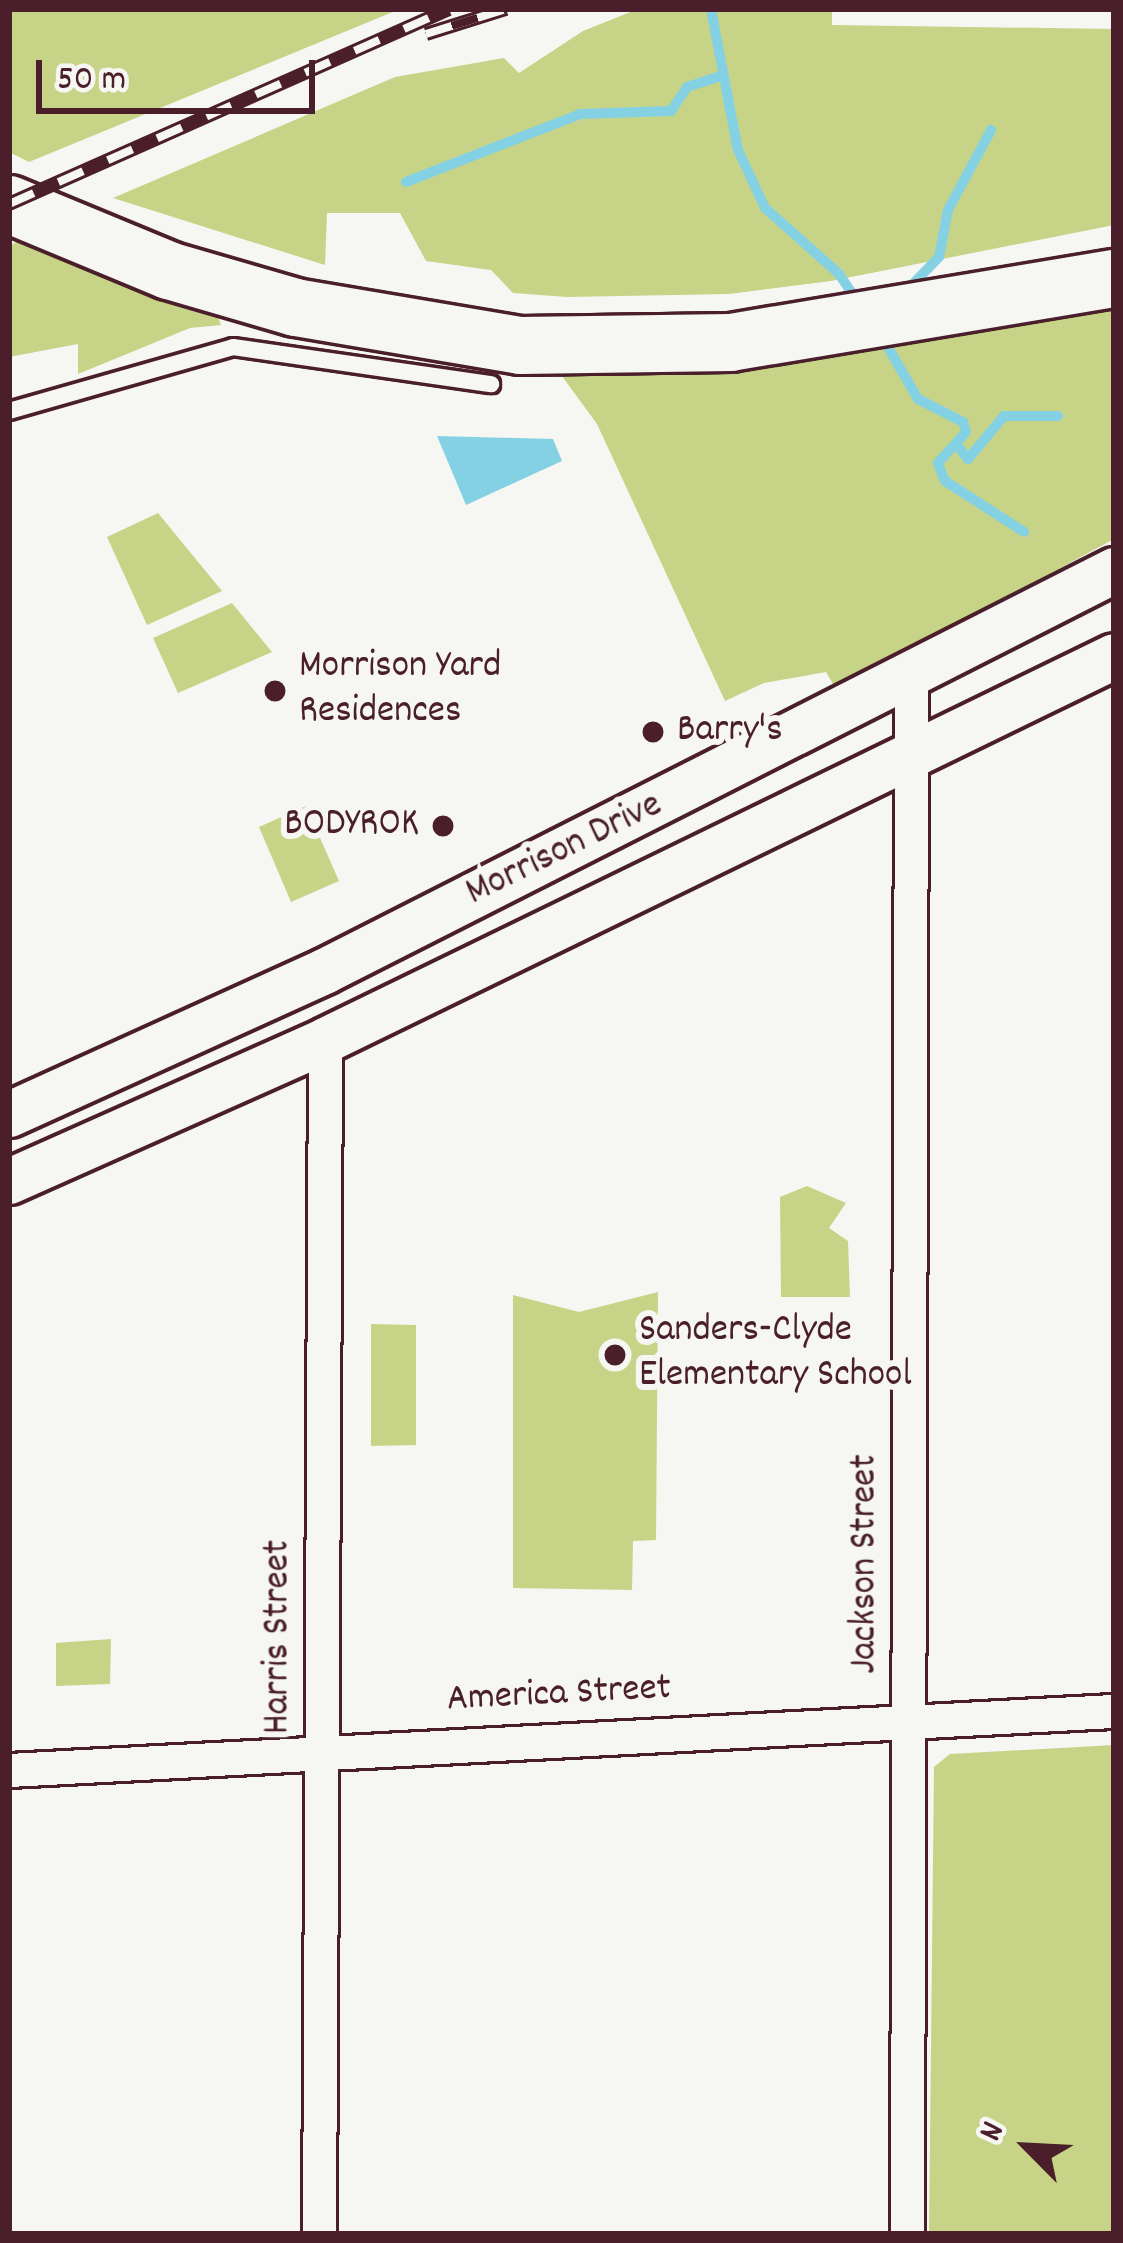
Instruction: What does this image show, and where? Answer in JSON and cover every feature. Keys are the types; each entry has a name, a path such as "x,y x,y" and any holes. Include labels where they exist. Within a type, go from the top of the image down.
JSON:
{"highway":[{"path":"9,204 168,270 295,307 520,345 730,342 1114,278"}],"main road":[{"name":"Morrison Drive","path":"9,1114 324,971 911,678 1114,570"},
{"name":"Morrison Drive","path":"9,1181 325,1040 1114,656"}],"street":[{"name":"Jackson Street","path":"907,2234 911,678"},
{"name":"Harris Street","path":"319,2234 325,1040"},
{"name":"America Street","path":"9,1770 1114,1711"}],"lane":[{"path":"9,411 232,347 491,384"}],"green space":[{"path":"9,9 400,9 29,162 9,152"},
{"path":"638,9 832,9 832,25 1114,29 1114,225 831,281 729,294 567,297 513,293 491,270 426,261 400,213 327,213 325,265 113,198 395,77 504,58 519,73 583,31"},
{"path":"20,239 217,314 221,325 190,328 78,374 78,344 9,357 9,247"},
{"path":"1114,302 1114,539 836,689 826,672 764,683 725,701 597,424 559,372 786,362"},
{"path":"158,513 222,591 147,625 107,537"},
{"path":"232,603 272,652 178,693 153,638"},
{"path":"306,806 339,881 291,902 259,827"},
{"path":"807,1186 846,1203 829,1228 848,1241 850,1297 781,1297 780,1197"},
{"path":"658,1292 656,1540 633,1541 632,1590 513,1588 513,1295 579,1312"},
{"path":"371,1324 416,1325 416,1445 371,1446"},
{"path":"111,1639 110,1684 56,1686 56,1643"},
{"path":"1114,1745 1114,2234 929,2234 934,1767 950,1754"}],"water":[{"path":"437,436 553,439 562,461 466,505"}],"waterway":[{"path":"711,9 738,150 765,208 839,274 858,302"},
{"path":"406,182 580,114 671,111 687,87 721,76"},
{"path":"909,288 939,257 948,210 991,130"},
{"path":"882,337 918,399 963,422 966,432 938,463 945,481 1024,532"},
{"path":"957,445 968,459 1004,416 1058,416"}],"railway":[{"path":"9,204 449,9"},
{"path":"426,34 506,9"}],"place":[{"name":"Morrison Yard Residences","path":"275,691"},
{"name":"Barry's","path":"653,732"},
{"name":"BODYROK","path":"443,826"},
{"name":"Sanders-Clyde Elementary School","path":"615,1355"}]}
